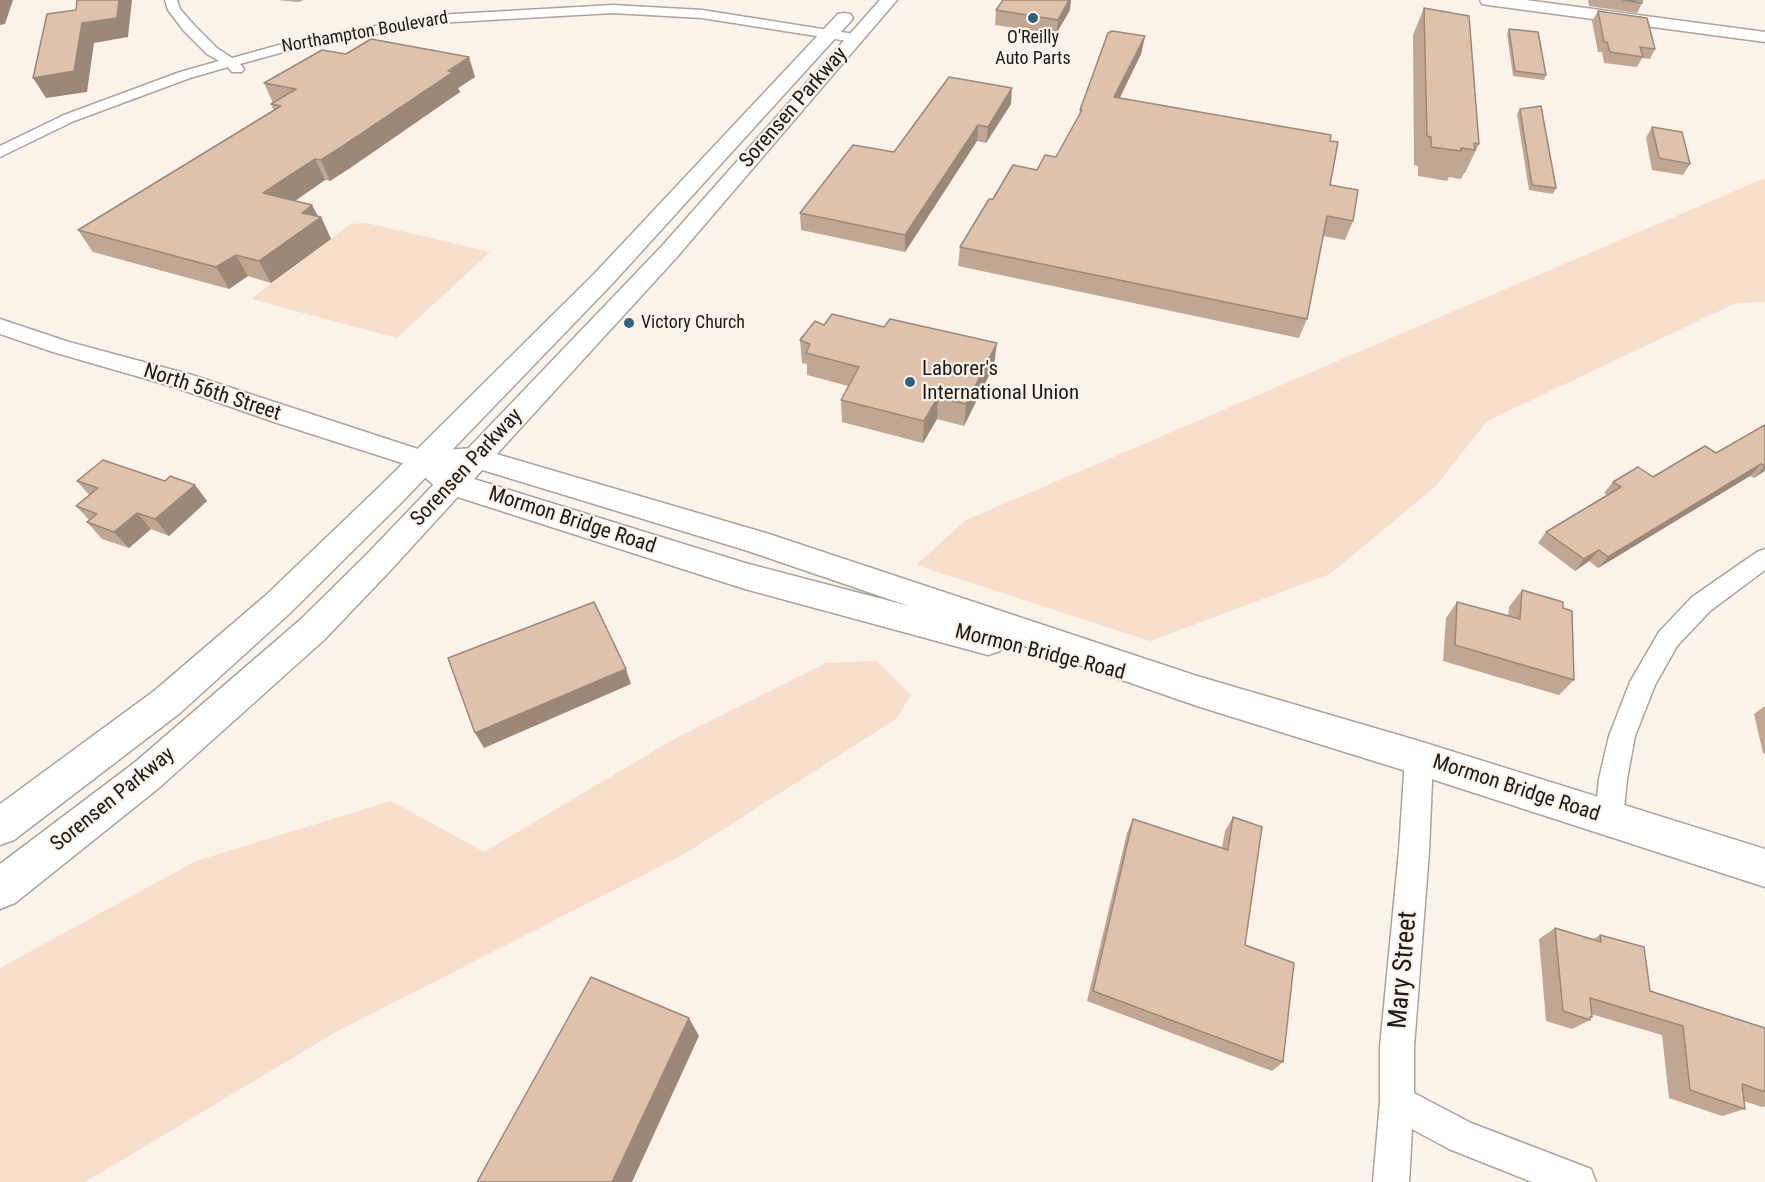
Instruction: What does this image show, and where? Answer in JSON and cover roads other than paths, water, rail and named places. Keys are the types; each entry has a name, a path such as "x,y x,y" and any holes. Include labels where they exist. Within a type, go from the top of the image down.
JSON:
{"main road":[{"name":"Sorensen Parkway","path":"0,827 157,709 223,654 294,589 838,40 889,0"},
{"path":"1488,0 1765,37"},
{"name":"Sorensen Parkway","path":"0,889 147,775 312,630 453,484 669,252 838,40 853,8"},
{"name":"Mormon Bridge Road","path":"424,460 476,458 758,542 1197,691 1419,758 1765,868"},
{"name":"Mormon Bridge Road","path":"424,460 453,484 745,576 954,632 1197,691"}],"street":[{"path":"171,0 174,10 189,28 212,51 235,66"},
{"name":"Northampton Boulevard","path":"0,152 69,118 185,75 351,42 436,28 532,20 602,20 707,24 838,40"},
{"name":"Northampton Boulevard","path":"0,165 124,109 235,66"},
{"name":"North 56th Street","path":"0,326 61,347 183,381 283,416 424,460"},
{"path":"1609,818 1613,778 1622,736 1643,682 1668,639 1701,604 1765,558"},
{"name":"Mary Street","path":"1391,1182 1397,1102 1397,1047 1414,851 1419,758"},
{"path":"1397,1102 1461,1137 1578,1182"}],"place":[{"name":"O'Reilly Auto Parts","path":"1033,18"},
{"name":"Victory Church","path":"629,323"},
{"name":"Laborer's International Union","path":"910,382"}]}
